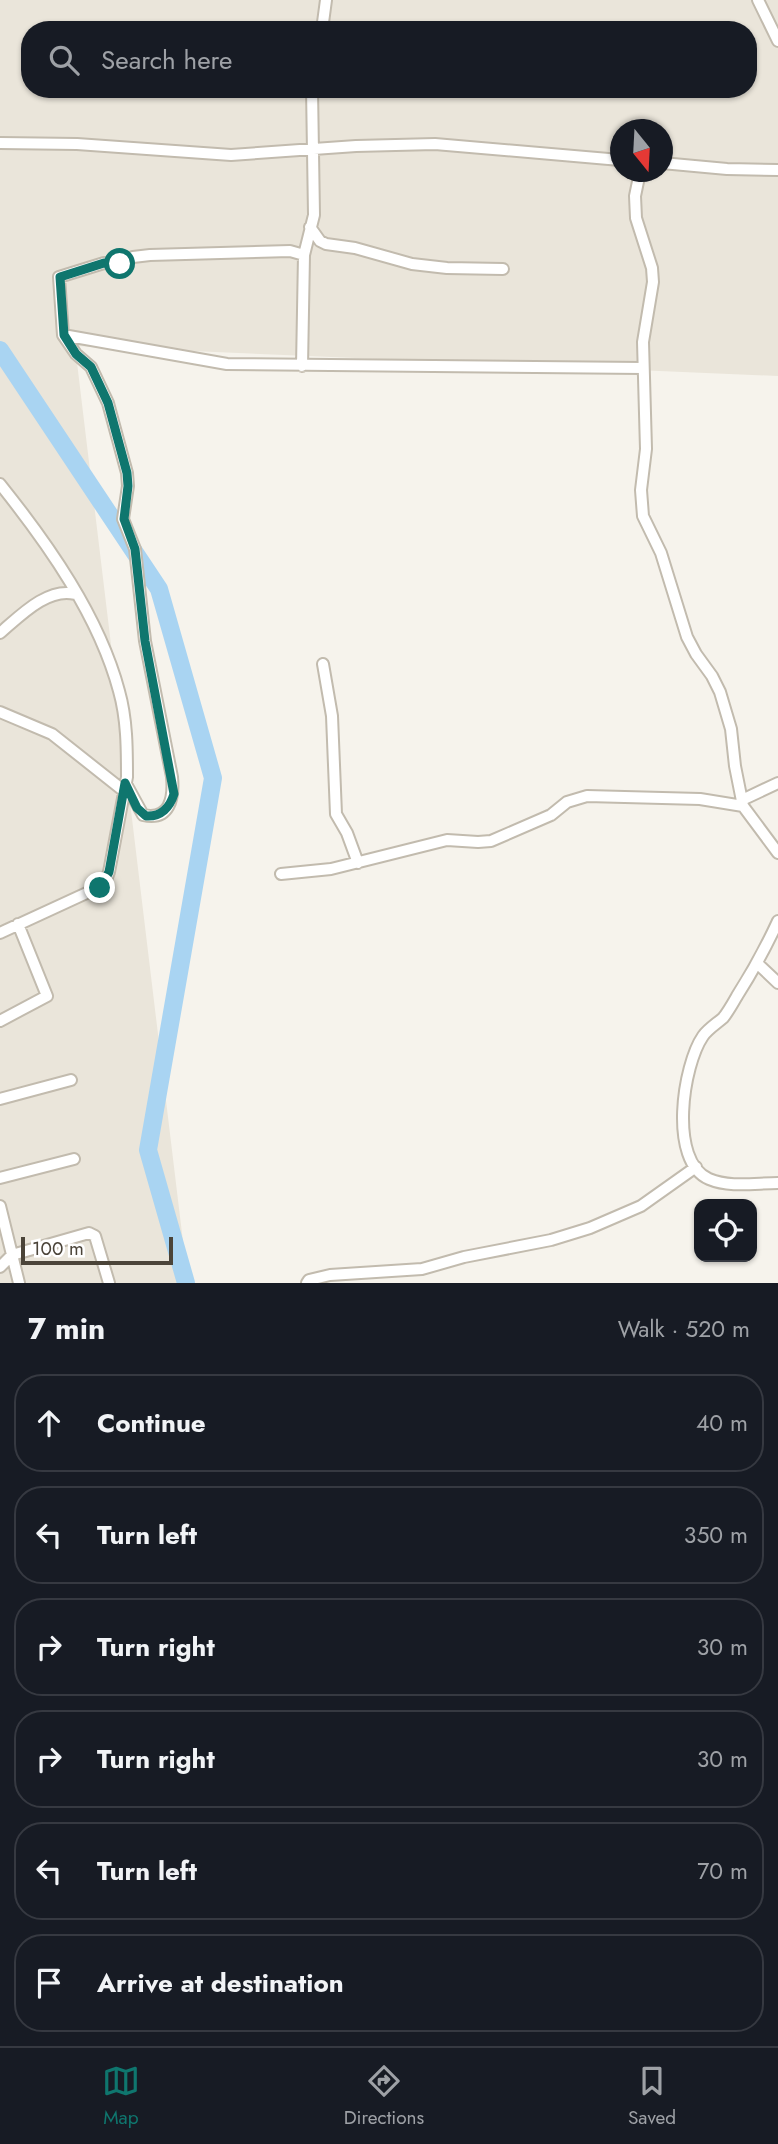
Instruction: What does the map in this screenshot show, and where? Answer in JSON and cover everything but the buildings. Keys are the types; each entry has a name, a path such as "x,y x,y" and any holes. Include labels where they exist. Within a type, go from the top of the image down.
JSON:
{"street":[{"path":"323,21 326,0"},
{"path":"758,0 778,41"},
{"path":"302,366 304,255 314,215 312,98"},
{"path":"0,143 77,144 231,155 435,144 610,159"},
{"path":"673,164 778,170"},
{"path":"638,182 635,196 636,218 652,268 653,282 643,342 646,449 641,490 643,516 665,563 687,637 720,692 731,729 742,803 778,853"},
{"path":"310,227 320,241 326,244 355,248 412,264 503,269"},
{"path":"0,712 52,734 125,787 137,808 146,816 160,814 171,802 174,794 172,777 153,686 140,604 135,549 124,519 127,473 114,418 91,367 76,354 64,335 60,277 104,263 120,264 133,257 149,255 290,251 304,255"},
{"path":"64,335 228,364 643,368"},
{"path":"0,484 43,538 105,651 120,693 125,722 125,787 109,872 104,885 0,933"},
{"path":"0,633 29,608 61,593 75,594"},
{"path":"323,664 332,716 336,814 347,833 358,863"},
{"path":"281,874 331,869 447,840 491,841 559,811 567,802 587,796 700,799 742,803 778,783"},
{"path":"778,920 758,964 723,1017 703,1035 692,1059 684,1095 682,1129 696,1167 707,1178 730,1184 778,1183"},
{"path":"0,1021 47,996 19,925"},
{"path":"758,964 778,983"},
{"path":"0,1099 71,1080"},
{"path":"0,1178 74,1159"},
{"path":"307,1283 317,1276 422,1269 464,1257 551,1240 590,1228 641,1206 696,1167"},
{"path":"0,1206 19,1283"},
{"path":"0,1267 12,1255 89,1233 95,1236 109,1283"}],"shaded area":[{"path":"0,0 778,0 778,376 75,346 188,1283 0,1283"}],"waterway":[{"path":"0,350 159,589 213,778 148,1150 186,1283"}],"route":[{"path":"100,888 109,872 125,783 137,808 146,816 160,814 171,802 174,794 145,641 135,549 124,519 127,473 114,418 91,367 76,354 64,335 60,277 104,263 120,264"}]}
